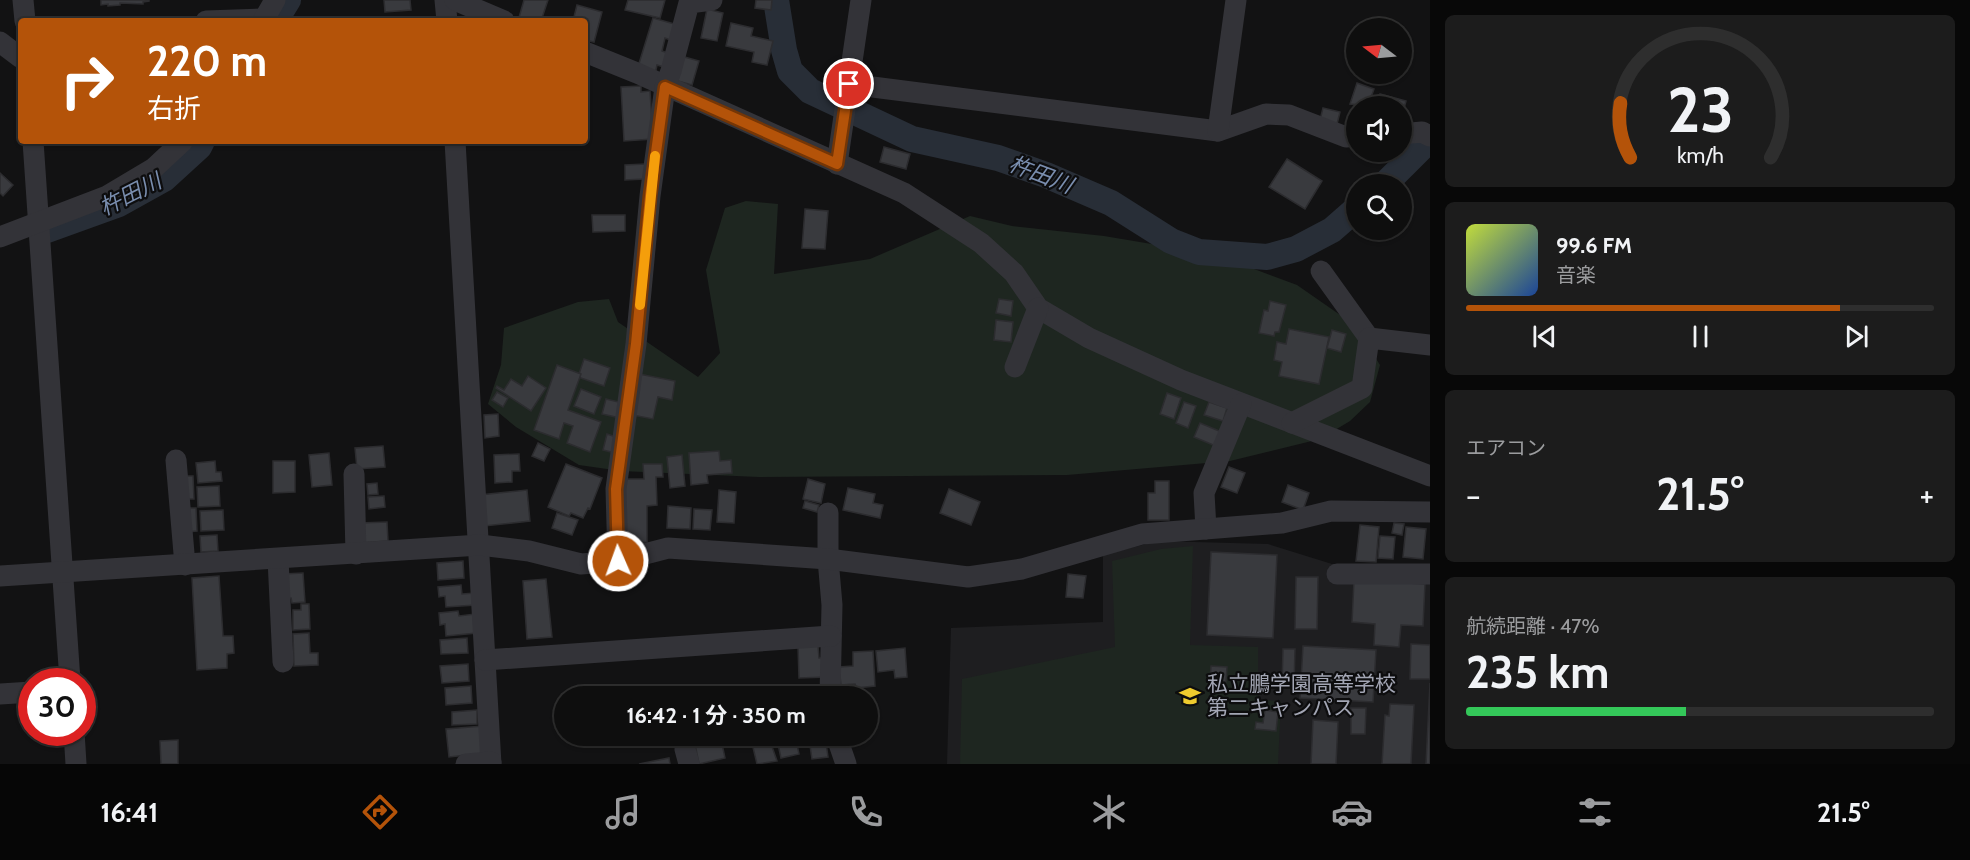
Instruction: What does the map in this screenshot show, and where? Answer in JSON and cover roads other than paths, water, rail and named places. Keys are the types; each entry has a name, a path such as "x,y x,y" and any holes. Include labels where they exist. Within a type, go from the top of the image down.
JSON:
{"street":[{"path":"23,0 25,18"},
{"path":"264,18 275,0"},
{"path":"445,0 447,18"},
{"path":"455,0 496,18"},
{"path":"618,561 616,489 636,344 650,196 665,87 672,71 689,3 712,0"},
{"path":"837,164 861,0"},
{"path":"1218,130 1236,0"},
{"path":"0,42 18,56"},
{"path":"588,53 904,193 981,243 1014,273 1038,308 1089,338 1181,380 1430,476"},
{"path":"847,99 1218,130 1266,114 1289,115 1346,137"},
{"path":"1412,133 1422,132 1429,136"},
{"path":"33,144 69,668"},
{"path":"0,237 107,196 154,168 180,144"},
{"path":"455,144 491,763 466,764"},
{"path":"1292,423 1362,388 1370,338 1321,272"},
{"path":"1015,367 1038,308"},
{"path":"1370,338 1430,345"},
{"path":"1206,529 1204,493 1241,404"},
{"path":"176,460 185,564"},
{"path":"354,474 356,554"},
{"path":"0,576 480,545 529,551 581,564 618,561 668,548 828,559 968,577 1022,568 1142,534 1282,523 1331,511 1430,512"},
{"path":"828,513 828,559 832,605 830,686"},
{"path":"278,559 283,662"},
{"path":"1337,574 1430,574"},
{"path":"485,660 831,636"},
{"path":"0,694 18,693"},
{"path":"75,746 76,764"},
{"path":"838,746 840,763"}],"waterway":[{"name":"杵田川","path":"277,18 288,0"},
{"name":"杵田川","path":"776,0 784,50 790,71 810,91 912,139 998,158 1046,175 1111,203 1171,241 1199,252 1267,257 1296,249 1332,230 1346,218"},
{"name":"杵田川","path":"1395,174 1430,139"},
{"name":"杵田川","path":"47,230 119,204 164,179 200,144"}],"place":[{"name":"私立鵬学園高等学校 第二キャンパス","path":"1190,696"}]}
